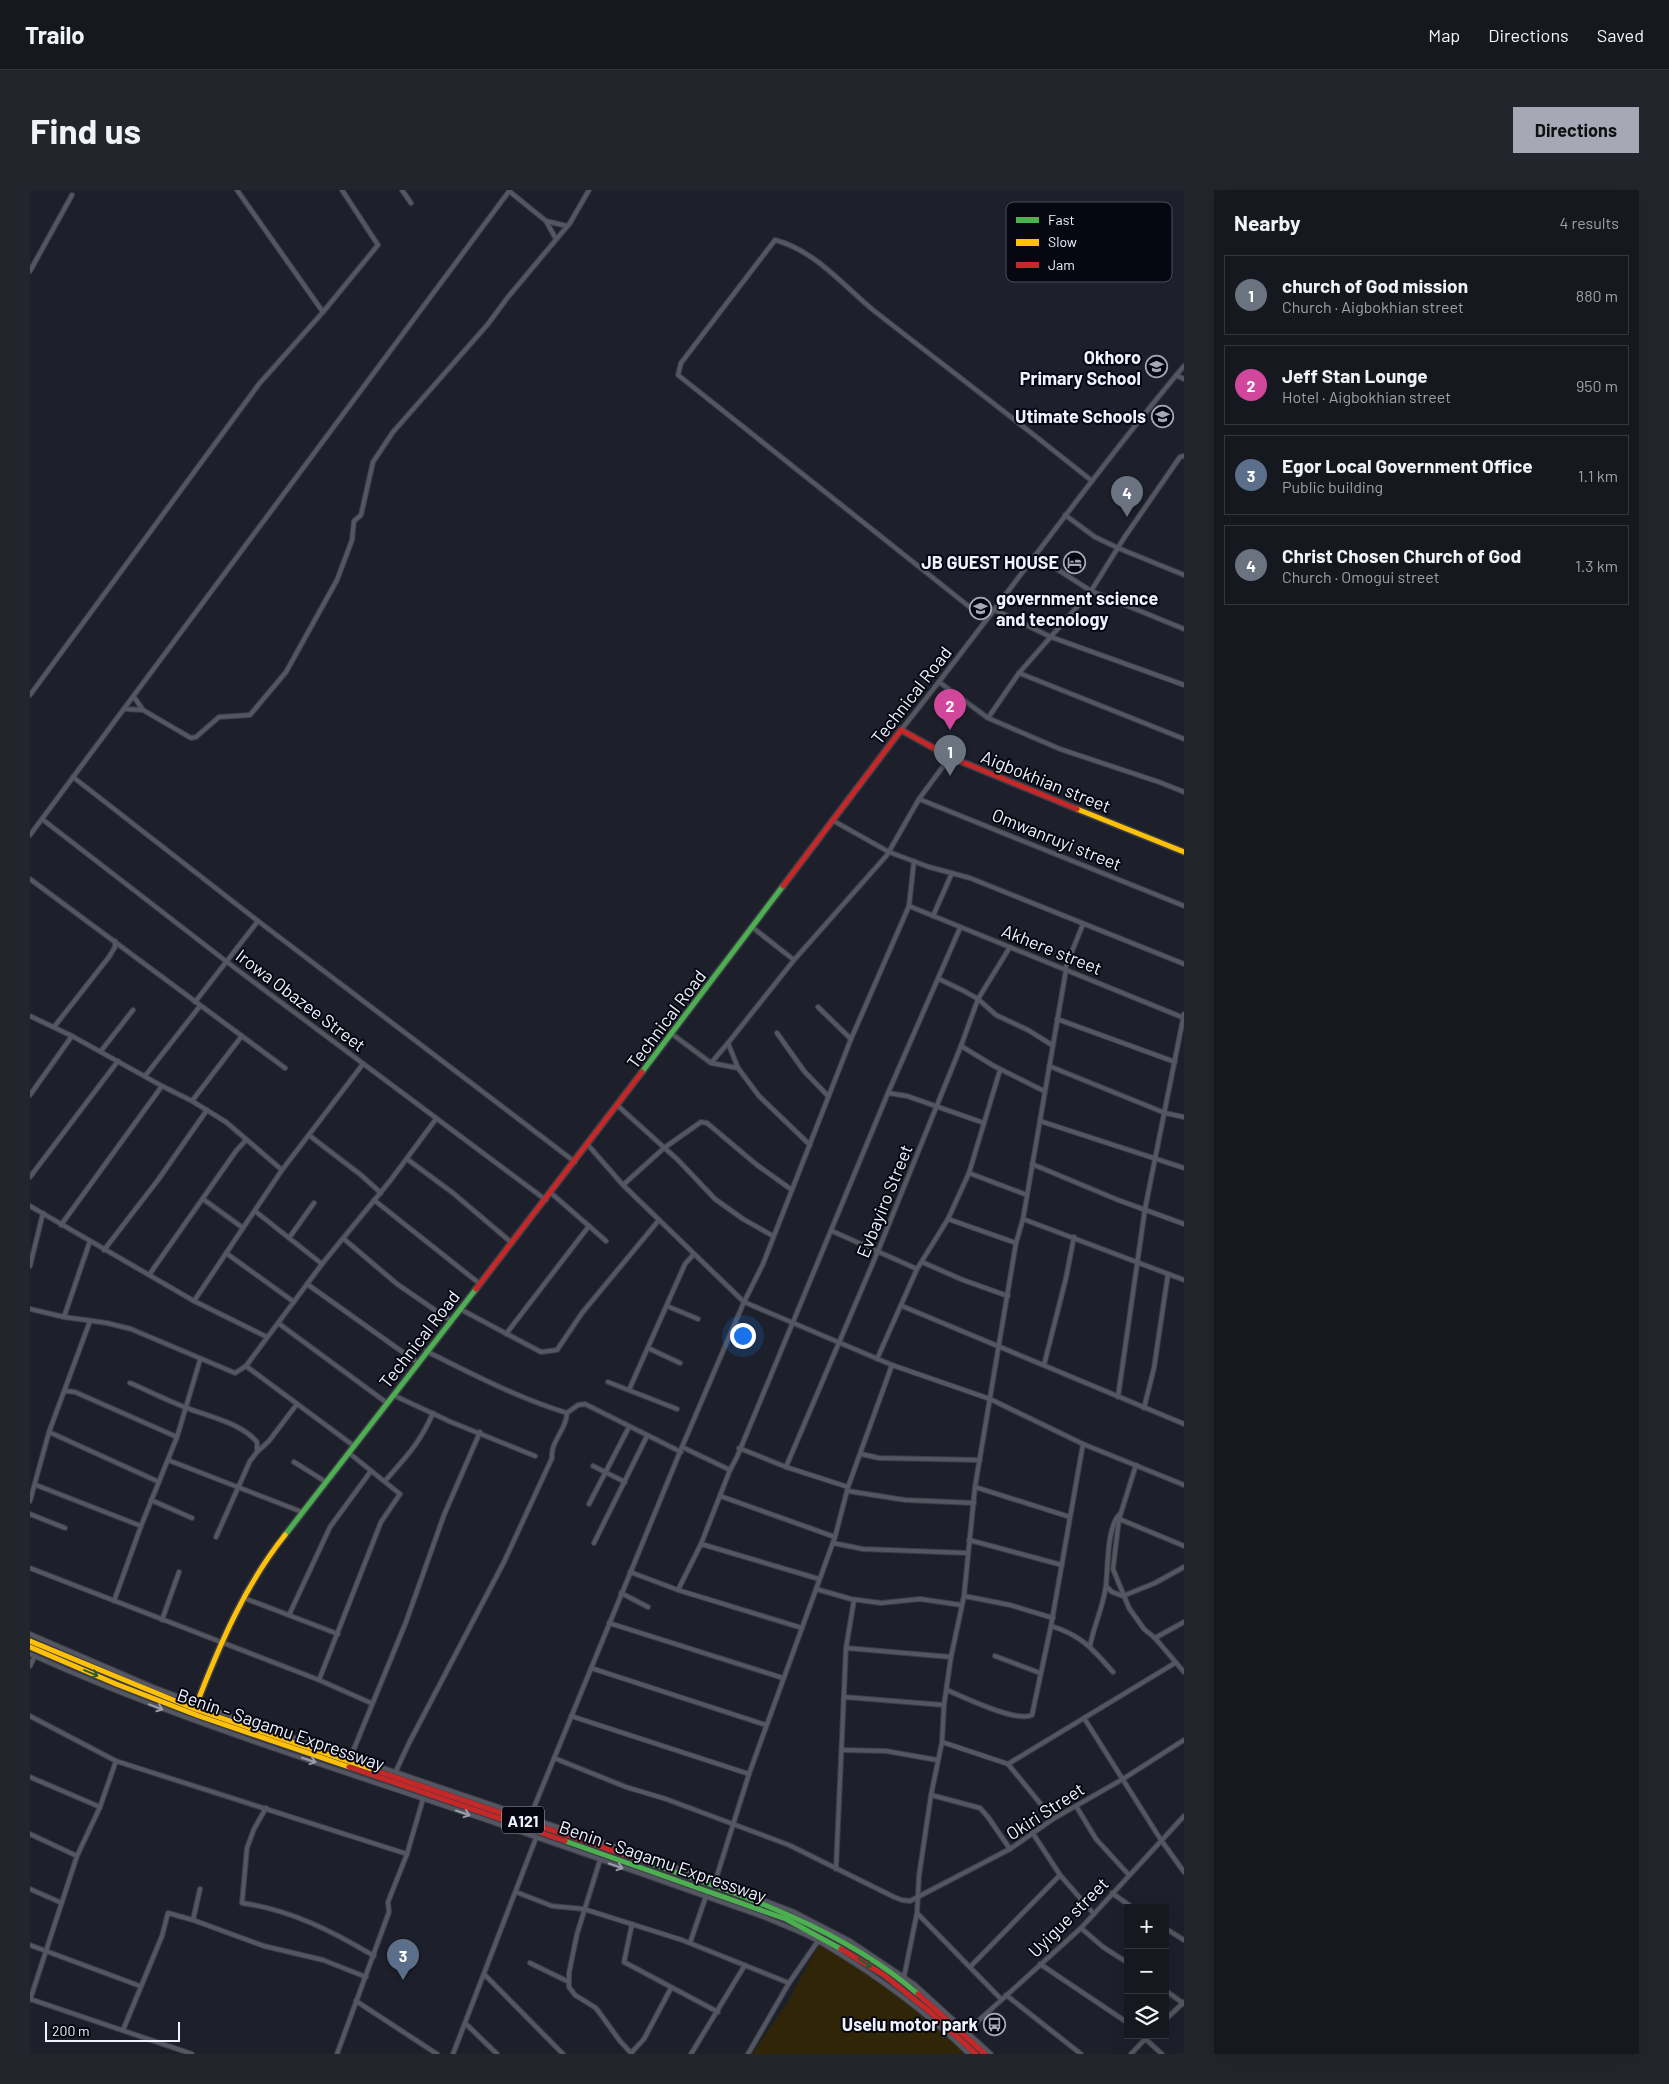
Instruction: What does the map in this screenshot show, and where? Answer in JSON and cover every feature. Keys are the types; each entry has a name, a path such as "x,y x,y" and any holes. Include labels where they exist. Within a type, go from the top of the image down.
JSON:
{"main road":[{"name":"Aigbokhian street","path":"901,730 950,757 1184,852"},
{"name":"Technical Road","path":"197,1703 221,1642 264,1561 394,1395 426,1351 546,1200 901,730"},
{"name":"A121","path":"30,1641 68,1654 195,1709 715,1883 758,1905 826,1932 881,1966 916,1992 985,2054"},
{"name":"Benin - Sagamu Expressway","path":"30,1647 116,1684 199,1716 758,1905 814,1933 884,1975 931,2013 976,2054"}],"street":[{"path":"237,190 324,312"},
{"path":"30,695 259,384 324,312 378,245 342,190"},
{"path":"402,190 411,203"},
{"path":"125,709 143,710 194,738 219,717 250,715 286,672 337,580 352,540 354,521 361,515 373,462 394,432 488,324 573,220 589,190"},
{"path":"30,835 510,191 546,221 556,239"},
{"path":"30,271 72,195"},
{"path":"546,221 567,226"},
{"path":"986,620 678,375 681,363 775,240 789,244 826,269 864,302 1092,481"},
{"name":"Technical Road","path":"901,730 1065,515 1184,366"},
{"path":"1176,375 1184,379"},
{"path":"988,718 1019,673 1091,592 1118,548 1180,457 1184,456"},
{"path":"1065,515 1095,537 1184,575"},
{"path":"1035,555 1091,592 1184,629"},
{"path":"993,609 1051,637 1184,685"},
{"path":"1019,673 1184,739"},
{"path":"939,682 988,718 1060,749 1184,792"},
{"path":"134,697 143,710"},
{"path":"711,1063 794,960 888,852 919,799 950,757"},
{"path":"73,777 575,1162"},
{"name":"Omwanruyi street","path":"919,799 1184,906"},
{"name":"Irowa Obazee Street","path":"42,819 227,962 546,1200"},
{"path":"832,820 888,852 970,878 1184,964"},
{"path":"530,1817 682,1447 744,1302 763,1264 851,1039 909,906 914,861"},
{"path":"933,916 952,873"},
{"path":"30,879 285,1068"},
{"name":"Akhere street","path":"909,906 1184,1017"},
{"path":"195,1002 258,920"},
{"path":"904,1977 917,1913 917,1898 931,1795 942,1742 944,1705 951,1657 964,1596 975,1487 1000,1348 1016,1243 1023,1219 1066,970 1083,924"},
{"path":"752,927 794,960"},
{"path":"678,1590 701,1544 730,1470 738,1457 739,1448 832,1231 888,1093 960,928"},
{"path":"54,1027 98,972 116,944"},
{"name":"Evbayiro Street","path":"786,1467 878,1251 961,1046 978,999 1010,947"},
{"path":"939,979 978,999 996,1015 1028,1030 1052,1045"},
{"path":"145,1076 200,1006"},
{"path":"818,1006 851,1039"},
{"path":"101,1052 134,1010"},
{"path":"30,1016 72,1036 192,1101 226,1122 282,1170"},
{"path":"1118,1397 1145,1210 1184,1017"},
{"path":"1057,1019 1175,1062"},
{"path":"778,1033 804,1071 828,1096"},
{"path":"672,1034 711,1063 738,1068"},
{"path":"30,1094 72,1036"},
{"path":"192,1101 242,1037"},
{"path":"728,1043 738,1068 759,1096 810,1145"},
{"path":"961,1046 1000,1070 1044,1091"},
{"path":"30,1177 118,1061"},
{"path":"194,1301 282,1170 310,1136 363,1064"},
{"path":"1049,1066 1165,1113 1184,1117"},
{"path":"877,1359 918,1269 948,1219 969,1173 1000,1070"},
{"path":"61,1225 162,1086"},
{"path":"888,1093 907,1096 984,1123"},
{"path":"618,1106 664,1148 715,1199 743,1219 773,1236"},
{"path":"104,1250 158,1180 206,1110"},
{"path":"30,1309 64,1317 107,1322 131,1329 200,1360 235,1373 246,1366 322,1264 407,1159 436,1119"},
{"path":"1040,1121 1184,1168"},
{"path":"623,1185 664,1148 701,1122 707,1123 756,1165 792,1190"},
{"path":"310,1136 380,1192"},
{"path":"149,1275 236,1151 246,1140"},
{"path":"588,1145 623,1185 744,1302 892,1365 990,1399 1083,1444 1184,1485"},
{"path":"407,1159 453,1192 512,1243"},
{"path":"1032,1164 1184,1224"},
{"path":"969,1173 1027,1195"},
{"path":"551,1193 606,1241"},
{"path":"203,1199 243,1228"},
{"path":"374,1200 480,1284"},
{"path":"289,1238 314,1202"},
{"path":"30,1206 194,1301 267,1337"},
{"path":"255,1211 322,1264"},
{"path":"30,1266 43,1213"},
{"path":"948,1219 1016,1243"},
{"path":"1023,1219 1184,1280"},
{"path":"460,1309 541,1352 557,1350 582,1313 659,1220"},
{"path":"506,1334 590,1226"},
{"path":"832,1231 918,1269"},
{"path":"1044,1365 1066,1278 1074,1237"},
{"path":"344,1239 397,1284 451,1321"},
{"path":"64,1317 90,1241"},
{"path":"226,1253 294,1302"},
{"path":"629,1390 686,1264 694,1254"},
{"path":"922,1262 963,1280 1008,1296"},
{"path":"1144,1408 1154,1368 1168,1274"},
{"path":"308,1284 418,1363"},
{"path":"666,1306 698,1319"},
{"path":"902,1306 1184,1424"},
{"path":"30,1501 36,1485 49,1432 66,1391 90,1321"},
{"path":"278,1323 387,1403"},
{"path":"648,1348 680,1363"},
{"path":"426,1351 500,1387 567,1413"},
{"path":"114,1602 141,1526 177,1437 200,1360"},
{"path":"715,1883 749,1774 836,1537 848,1489 892,1365"},
{"path":"246,1366 354,1446"},
{"path":"608,1382 677,1409"},
{"path":"130,1383 246,1432 257,1442 257,1452"},
{"path":"66,1391 75,1392 177,1437"},
{"path":"394,1395 535,1456"},
{"path":"216,1537 253,1456 269,1442 297,1404"},
{"path":"567,1413 578,1404 585,1404 681,1452"},
{"path":"385,1481 416,1445 433,1413"},
{"path":"396,1772 409,1743 526,1518 552,1458 552,1448 567,1421 567,1413"},
{"path":"589,1504 629,1427"},
{"path":"49,1432 159,1482"},
{"path":"351,1756 371,1703 406,1622 444,1515 480,1432"},
{"path":"594,1543 647,1436"},
{"path":"947,1690 1008,1714 1028,1717 1032,1715 1051,1626 1083,1444"},
{"path":"682,1447 730,1470"},
{"path":"739,1448 848,1489 905,1500 974,1503"},
{"path":"319,1680 381,1522 400,1495 400,1493 348,1453"},
{"path":"861,1454 878,1458 980,1460"},
{"path":"168,1460 302,1512"},
{"path":"294,1462 326,1482"},
{"path":"1090,1646 1106,1586 1110,1536 1136,1464"},
{"path":"592,1466 625,1482"},
{"path":"289,1615 330,1527 372,1471"},
{"path":"36,1485 141,1526"},
{"path":"975,1487 1070,1517"},
{"path":"720,1496 836,1537"},
{"path":"151,1500 192,1518"},
{"path":"30,1514 65,1528"},
{"path":"1118,1517 1184,1546"},
{"path":"1118,1517 1113,1569 1123,1596 1144,1629 1155,1638 1184,1672"},
{"path":"969,1540 1062,1565"},
{"path":"833,1543 864,1549 968,1553"},
{"path":"701,1544 819,1579"},
{"path":"1106,1586 1112,1592 1123,1596 1155,1583 1184,1567"},
{"path":"30,1568 319,1680 371,1703"},
{"path":"162,1620 179,1572"},
{"path":"630,1572 678,1590 802,1628"},
{"path":"816,1589 854,1600 906,1602 920,1599 961,1605"},
{"path":"622,1593 648,1607"},
{"path":"964,1596 1010,1605 1052,1618"},
{"path":"243,1598 338,1634"},
{"path":"836,1870 846,1648 854,1600"},
{"path":"1155,1638 1184,1622"},
{"path":"609,1623 783,1678"},
{"path":"1051,1626 1069,1632 1090,1646 1113,1672"},
{"path":"30,1634 68,1654 197,1703 772,1902 850,1941 904,1977 991,2054"},
{"path":"846,1648 951,1657"},
{"path":"30,1654 110,1689 197,1722 423,1798 764,1917 818,1941 916,2007 969,2054"},
{"path":"30,1666 35,1656"},
{"path":"995,1656 1040,1673"},
{"path":"1008,1764 1175,1663"},
{"path":"591,1668 766,1725"},
{"path":"844,1697 944,1705"},
{"path":"30,1716 116,1761 407,1854"},
{"path":"572,1716 749,1774"},
{"path":"1084,1718 1161,1840 1184,1872"},
{"name":"Okiri Street","path":"917,1898 1010,1850 1053,1818 1123,1779 1184,1740"},
{"path":"942,1742 1008,1764 1053,1818"},
{"path":"842,1750 886,1752 937,1760"},
{"path":"554,1758 626,1787 789,1845 836,1870 902,1900 910,1901 917,1898"},
{"path":"116,1761 100,1807 77,1856 30,1999 192,2054"},
{"path":"30,1777 100,1807"},
{"path":"931,1795 980,1808 988,1816 1010,1850"},
{"path":"337,2054 389,1912 388,1902 407,1854 423,1798"},
{"path":"1076,1806 1096,1839 1129,1875"},
{"path":"266,1808 246,1848 242,1902 267,1906 304,1919 334,1932 374,1956"},
{"name":"Uyigue street","path":"967,2031 1081,1928 1184,1816"},
{"path":"1032,1832 1060,1875 1094,1914"},
{"path":"30,1834 77,1856"},
{"path":"453,2054 536,1838"},
{"path":"600,1860 577,1934 569,1972 569,1987 575,1995 596,2008 604,2016 620,2041 632,2054 644,2039 671,1988"},
{"path":"970,1967 1060,1875"},
{"path":"30,1889 62,1903"},
{"path":"193,1920 200,1889"},
{"path":"516,1892 552,1906 584,1910 690,1943 790,1983"},
{"path":"1112,1893 1128,1904"},
{"path":"690,1943 706,1896"},
{"path":"123,2030 162,1936 168,1913 193,1920 264,1946 322,1960 366,1977"},
{"path":"917,1913 1001,1999"},
{"path":"632,1924 624,1962 718,2012"},
{"path":"1081,1928 1103,1947 1124,1960"},
{"path":"1169,1931 1184,1940"},
{"path":"748,2054 790,1983 818,1941"},
{"path":"30,1944 140,1986"},
{"path":"530,1963 569,1982"},
{"path":"1040,1964 1124,2020"},
{"path":"691,2054 745,1965"},
{"path":"484,1974 563,2054"},
{"path":"1169,1993 1184,2003 1169,2016"},
{"path":"1006,1995 1081,2054"},
{"path":"356,2001 436,2054"},
{"path":"465,2023 497,2054"},
{"path":"1131,2054 1143,2039"},
{"path":"1148,2039 1162,2054"}],"shaded area":[{"path":"821,1941 882,1979 920,2007 973,2054 752,2054 787,2003"}],"traffic: fast":[{"path":"642,1072 783,886"},
{"path":"285,1535 476,1289"},
{"path":"565,1841 786,1919 841,1949"},
{"path":"649,1863 755,1901 824,1932 857,1950 918,1994"}],"traffic: slow":[{"path":"1077,809 1184,852"},
{"path":"197,1703 224,1637 258,1574 285,1535"},
{"path":"30,1641 195,1709 374,1770"},
{"path":"30,1647 116,1684 199,1716 349,1767"}],"traffic: jam":[{"path":"783,886 901,730 950,757 1077,809"},
{"path":"476,1289 642,1072"},
{"path":"349,1767 565,1841"},
{"path":"374,1770 649,1863"},
{"path":"841,1949 884,1975 931,2013 976,2054"},
{"path":"918,1994 985,2054"}],"place":[{"name":"Okhoro Primary School","path":"1157,367"},
{"name":"Utimate Schools","path":"1162,416"},
{"name":"Christ Chosen Church of God","path":"1127,517"},
{"name":"JB GUEST HOUSE","path":"1075,562"},
{"name":"government science and tecnology","path":"980,608"},
{"name":"Jeff Stan Lounge","path":"950,730"},
{"name":"church of God mission","path":"950,776"},
{"name":"Egor Local Government Office","path":"403,1980"},
{"name":"Uselu motor park","path":"994,2024"}]}
